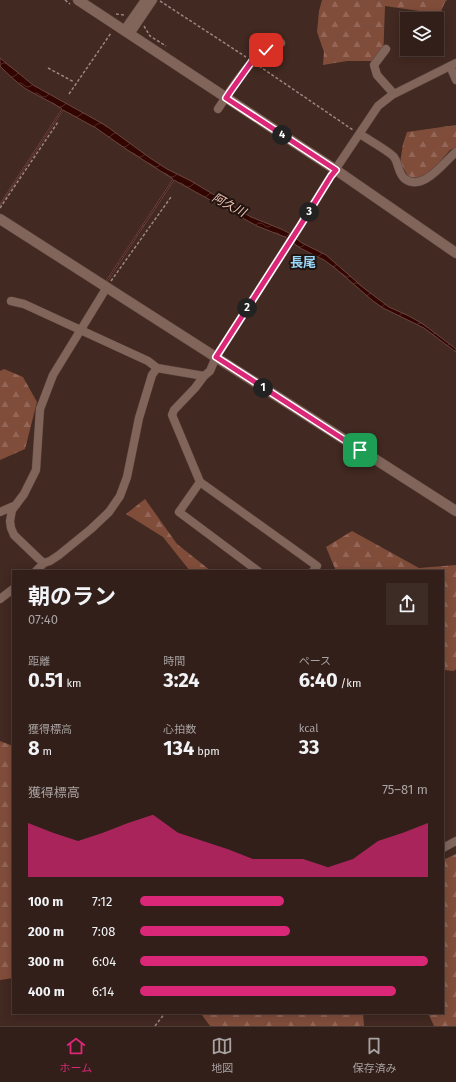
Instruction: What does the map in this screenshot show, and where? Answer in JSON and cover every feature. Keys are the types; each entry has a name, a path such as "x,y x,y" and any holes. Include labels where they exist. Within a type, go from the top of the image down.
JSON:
{"street":[{"path":"78,0 336,170 456,253"},
{"path":"124,30 145,0"},
{"path":"124,30 153,0"},
{"path":"218,109 252,61 274,45 281,43"},
{"path":"386,49 374,65 378,75 394,94"},
{"path":"314,570 317,566 200,482 172,415 174,410 210,371 216,357 331,176 378,106 394,94 453,65 456,80"},
{"path":"360,134 394,157 400,172 405,179 412,182 419,182 429,178 456,152"},
{"path":"0,219 456,511"},
{"path":"44,563 14,535 10,521 12,510 24,494 36,470 40,409 52,375 107,287"},
{"path":"11,301 24,304 148,362 157,368 204,376"},
{"path":"37,570 44,563 50,561 91,529 109,512 120,496 127,477 139,418 152,375 157,368"},
{"path":"200,482 179,512 257,570"},
{"path":"0,512 16,505"},
{"path":"0,599 12,590"},
{"path":"444,847 456,841"}],"path":[{"path":"69,94 124,30"},
{"path":"48,68 74,82"},
{"path":"0,208 58,122"},
{"path":"107,287 171,196"},
{"path":"154,1026 164,1014"}],"green space":[{"path":"322,0 447,0 441,12 426,12 385,6 383,61 347,61 323,65 324,52 317,32 319,11"},
{"path":"456,125 456,148 450,150 432,171 425,176 415,179 408,176 400,163 403,144 407,132"},
{"path":"4,369 23,377 37,402 25,449 0,460 0,371"},
{"path":"145,499 177,544 210,570 189,570 163,537 126,514"},
{"path":"352,531 419,568 456,565 456,669 454,671 444,670 444,570 336,570 326,547"},
{"path":"0,741 12,746 12,978 0,980"},
{"path":"456,854 456,1026 434,1026 428,1014 444,1014 444,860"},
{"path":"363,1014 364,1026 210,1026 202,1015"}],"water":[{"name":"阿久川","path":"0,58 33,85 105,125 167,169 191,181 251,217 289,233 302,243 326,255 365,289 389,307 423,324 456,349 456,352 424,328 383,308 324,260 300,248 285,237 257,226 174,180 107,282 106,281 173,179 96,128 63,110 0,206 62,109 19,84 0,66"}],"district":[{"name":"長尾","path":"303,262"}],"route":[{"path":"266,50 252,61 226,98 336,170 216,357 360,450"}]}
